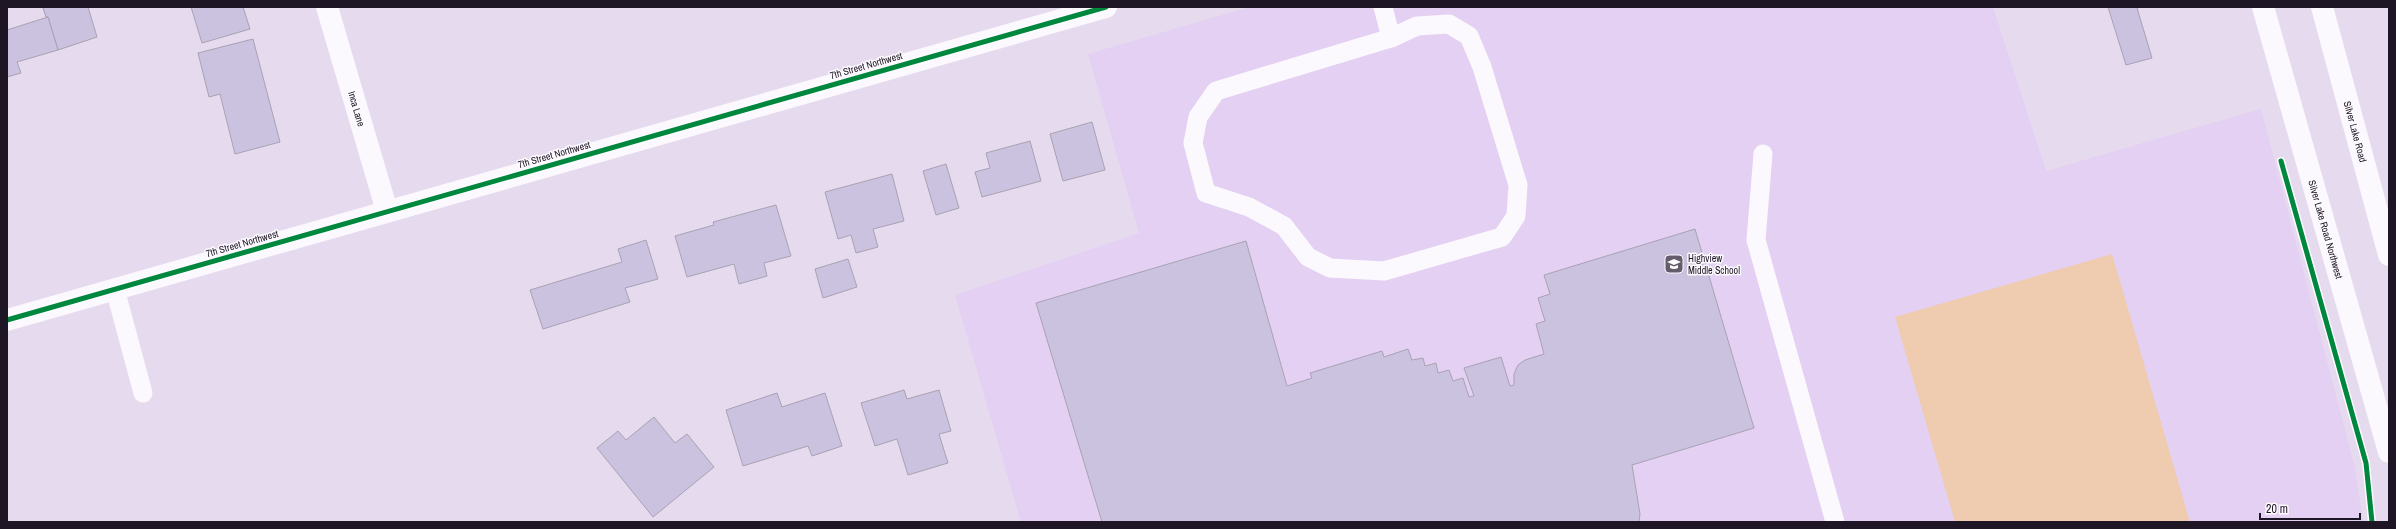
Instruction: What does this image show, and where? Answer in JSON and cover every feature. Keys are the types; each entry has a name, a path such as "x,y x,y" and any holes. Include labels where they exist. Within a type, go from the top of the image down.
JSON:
{"street":[{"name":"Inca Lane","path":"327,7 387,211"},
{"name":"7th Street Northwest","path":"7,320 1106,7"},
{"name":"Silver Lake Road Northwest","path":"2263,7 2389,452"},
{"name":"Silver Lake Road","path":"2322,7 2389,255"}],"lane":[{"path":"1383,7 1391,38"},
{"path":"1449,24 1469,36 1482,67 1518,185 1516,216 1502,237 1384,271 1330,268 1308,257 1284,226 1249,207 1206,192 1193,143 1198,117 1216,91 1391,38 1417,26 1449,24"},
{"path":"1763,154 1756,240 1835,522"},
{"path":"115,289 143,393"}],"shaded area":[{"name":"Highview Middle School","path":"1250,7 1993,7 2046,171 2261,109 2355,468 2363,522 1021,522 955,295 1139,233 1088,54"},
{"path":"2112,254 2190,522 1955,522 1895,317"}],"building":[{"path":"88,7 97,37 58,50 48,17 46,17 43,8"},
{"path":"191,7 243,7 250,29 202,43"},
{"path":"2108,7 2141,7 2137,8 2152,58 2126,65"},
{"path":"48,17 58,50 17,62 21,73 7,77 7,30"},
{"path":"253,39 280,142 235,154 220,94 209,97 198,53"},
{"path":"1092,122 1105,170 1063,181 1050,134"},
{"path":"1030,141 1041,181 982,197 975,172 990,168 986,153"},
{"path":"946,164 959,208 936,215 923,171"},
{"path":"892,174 904,221 873,229 878,247 856,253 851,235 838,239 825,192"},
{"path":"776,205 791,256 764,263 767,276 739,284 734,264 687,277 675,236 714,225 713,222"},
{"name":"Highview Middle School","path":"1695,229 1754,428 1632,465 1640,514 1639,522 1102,522 1036,303 1246,241 1287,386 1312,378 1310,373 1382,351 1384,357 1408,349 1412,360 1423,358 1425,366 1436,363 1438,373 1449,370 1453,381 1463,378 1469,397 1474,396 1464,368 1501,357 1510,386 1514,385 1514,374 1518,365 1525,360 1544,354 1536,324 1545,321 1538,298 1550,294 1544,275"},
{"path":"646,240 658,279 625,288 630,302 543,329 530,290 622,262 618,249"},
{"path":"848,259 857,287 823,298 815,269"},
{"path":"904,390 907,399 939,390 951,431 939,434 948,463 908,475 897,439 875,446 861,403"},
{"path":"777,393 782,407 825,393 842,446 812,456 808,446 743,466 726,410"},
{"path":"654,417 675,443 687,434 714,467 653,517 597,448 618,431 626,440"}],"cycle path":[{"path":"7,320 1106,7"},
{"path":"2281,161 2366,463 2372,522"}],"place":[{"name":"Highview Middle School","path":"1674,264"}]}
